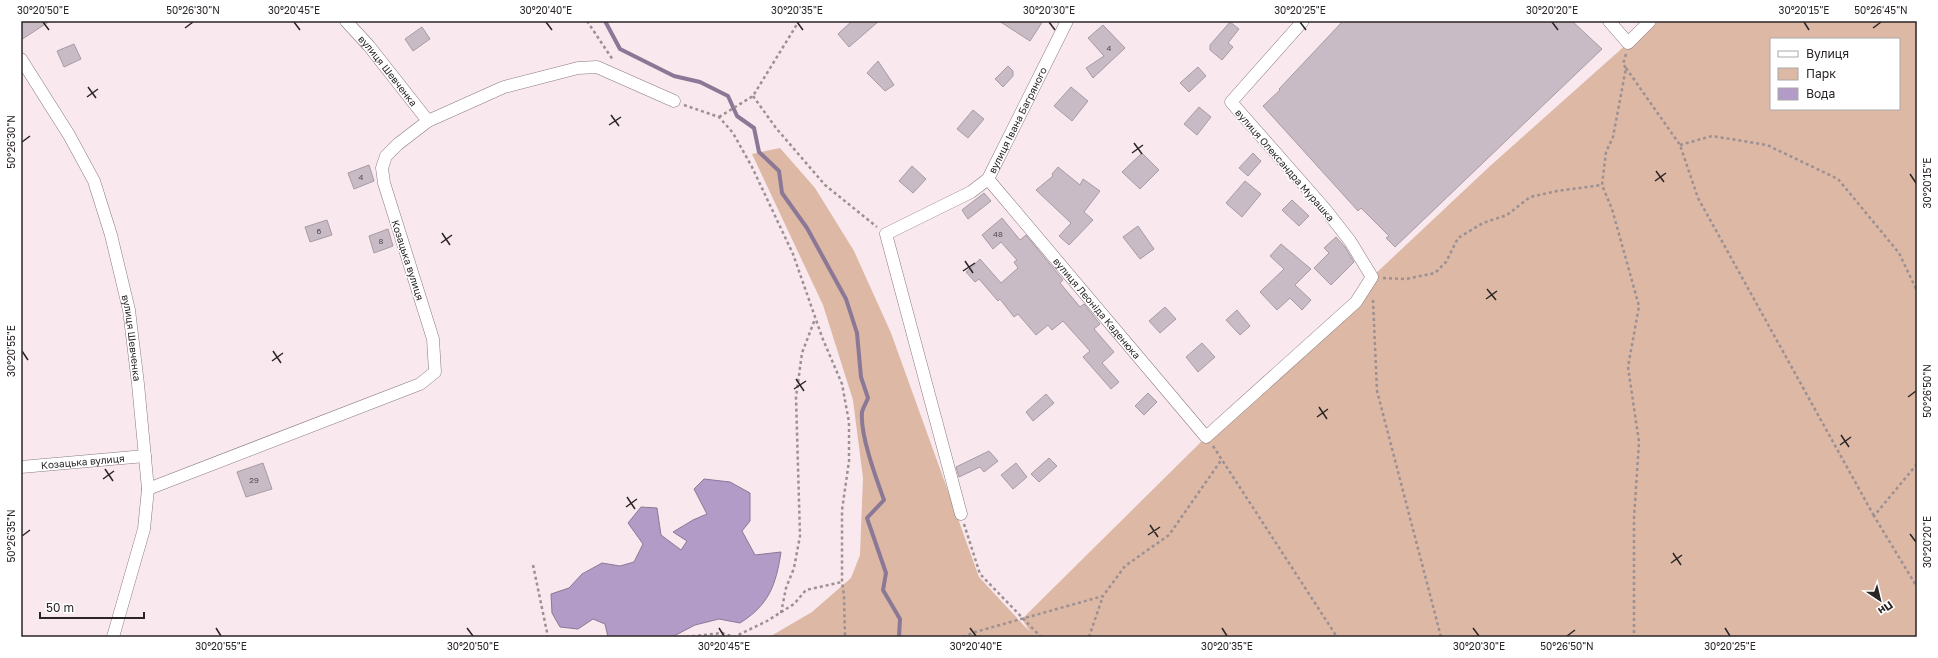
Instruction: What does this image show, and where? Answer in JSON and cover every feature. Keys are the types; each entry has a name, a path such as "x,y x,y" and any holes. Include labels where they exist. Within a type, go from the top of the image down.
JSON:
{"street":[{"name":"вулиця Шевченка","path":"346,21 369,46 428,121"},
{"name":"вулиця Олександра Мурашка","path":"1303,21 1231,102 1325,209 1350,241 1372,277"},
{"path":"1609,21 1628,43 1650,21"},
{"name":"вулиця Івана Багряного","path":"886,234 971,192 988,179 1064,23"},
{"name":"вулиця Шевченка","path":"21,59 69,135 94,181 108,228 128,310 138,384 148,489 144,529 113,637"},
{"name":"Козацька вулиця","path":"148,489 420,384 435,372 434,339 384,183 382,168 386,156 398,144 428,121 504,87 578,68 597,67 674,101"},
{"name":"вулиця Леоніда Каденюка","path":"988,179 1206,437"},
{"path":"886,234 961,514"},
{"path":"1206,437 1356,302 1372,277"},
{"name":"Козацька вулиця","path":"21,467 145,456"}],"path":[{"path":"587,21 626,79"},
{"path":"719,116 753,96 799,21"},
{"path":"1628,43 1623,64 1680,145 1698,198 1874,516 1917,586"},
{"path":"1626,68 1613,137 1606,152 1602,185 1612,209 1639,306 1628,367 1639,442 1634,518 1634,637"},
{"path":"753,96 776,128 825,185 886,234"},
{"path":"674,101 719,116 733,133 752,167 792,254 815,318 842,384 849,422 849,461 842,510 842,582 844,596 845,637"},
{"path":"1680,145 1712,136 1767,145 1838,180 1899,253 1917,291"},
{"path":"1441,637 1377,391 1372,277 1406,279 1435,274 1446,262 1458,238 1483,224 1506,215 1530,197 1557,191 1602,185"},
{"path":"781,613 786,588 794,568 800,536 796,397 802,353 815,318"},
{"path":"1206,437 1222,459 1337,637"},
{"path":"1089,637 1103,596 1125,566 1169,535 1222,459"},
{"path":"1874,516 1917,464"},
{"path":"961,514 980,574 1041,637"},
{"path":"533,565 548,637"},
{"path":"686,637 722,634 734,637 781,613 794,604 806,590 842,582"},
{"path":"963,637 975,632 1103,596"}],"green space":[{"path":"1650,21 1917,21 1917,637 765,637 771,636 812,612 851,578 860,555 863,478 853,400 823,305 752,154 780,148 815,188 854,251 891,333 979,577 1030,632 1022,619 1206,437 1356,302 1372,277 1489,167 1628,43"}],"water":[{"path":"704,479 730,482 750,493 750,521 742,531 755,555 781,552 777,574 770,593 758,609 740,623 719,619 695,625 672,637 608,637 605,624 593,619 578,629 560,627 552,613 551,594 569,588 582,574 602,563 620,566 634,562 643,544 628,523 641,507 657,508 661,535 681,550 687,541 673,532 693,520 707,514 694,489"}],"building":[{"path":"21,21 50,21 21,40"},
{"path":"852,21 879,21 849,47 838,34"},
{"path":"999,21 1043,21 1030,41"},
{"path":"1343,21 1572,21 1602,49 1395,247 1386,238 1389,236 1361,208 1358,211 1263,106 1280,90 1279,89"},
{"path":"1230,22 1239,29 1228,43 1233,47 1222,60 1210,50 1210,45"},
{"path":"1103,25 1125,48 1093,78 1086,68 1104,56 1088,38"},
{"path":"422,27 430,39 413,51 405,39"},
{"path":"74,44 81,59 64,67 57,51"},
{"path":"878,61 894,85 885,91 867,73"},
{"path":"1008,66 1013,71 1013,76 1003,87 995,79"},
{"path":"1198,67 1206,76 1189,92 1180,83"},
{"path":"1071,87 1088,101 1072,121 1054,106"},
{"path":"1199,107 1211,117 1197,135 1184,124"},
{"path":"973,110 984,119 968,138 957,129"},
{"path":"1142,153 1159,170 1140,189 1122,172"},
{"path":"1253,153 1261,161 1248,176 1239,168"},
{"path":"369,165 374,181 354,189 348,173"},
{"path":"912,166 926,179 913,193 899,181"},
{"path":"1058,167 1080,185 1083,179 1100,191 1084,212 1093,220 1069,245 1059,236 1071,223 1036,190 1053,176 1052,174"},
{"path":"1245,181 1261,194 1242,217 1226,203"},
{"path":"984,193 991,201 968,219 962,210"},
{"path":"1292,200 1309,216 1299,226 1282,210"},
{"path":"1002,218 1020,240 1026,235 1063,280 1060,283 1080,307 1084,304 1100,324 1094,329 1114,352 1102,363 1119,382 1111,389 1083,357 1090,351 1063,321 1052,330 1048,325 1036,335 1018,314 1014,317 1000,299 998,301 979,279 975,282 966,272 980,259 1001,283 1018,268 1014,262 1017,260 1001,242 993,249 982,235"},
{"path":"327,220 332,235 310,242 305,227"},
{"path":"1138,226 1154,249 1140,259 1123,237"},
{"path":"388,229 393,246 374,253 369,236"},
{"path":"1336,237 1345,247 1354,262 1331,285 1314,268 1329,253 1324,248"},
{"path":"1281,244 1311,269 1295,285 1311,300 1302,310 1290,298 1277,310 1260,292 1284,269 1270,256"},
{"path":"1165,307 1176,319 1160,333 1149,321"},
{"path":"1237,310 1250,326 1240,335 1226,320"},
{"path":"1202,343 1215,357 1198,372 1186,357"},
{"path":"1148,393 1157,402 1144,415 1135,406"},
{"path":"1046,394 1054,403 1033,421 1026,412"},
{"path":"989,451 998,461 984,472 980,467 959,477 956,467"},
{"path":"1049,458 1057,466 1039,482 1031,474"},
{"path":"263,463 272,489 246,497 237,472"},
{"path":"1016,463 1027,477 1013,489 1001,475"}],"waterway":[{"path":"605,21 620,49 674,76 700,82 728,96 737,116 754,128 759,152 779,171 782,193 807,228 846,299 857,333 861,377 868,398 862,412 863,432 869,456 884,500 867,518 886,573 883,590 900,619 899,637"}]}
